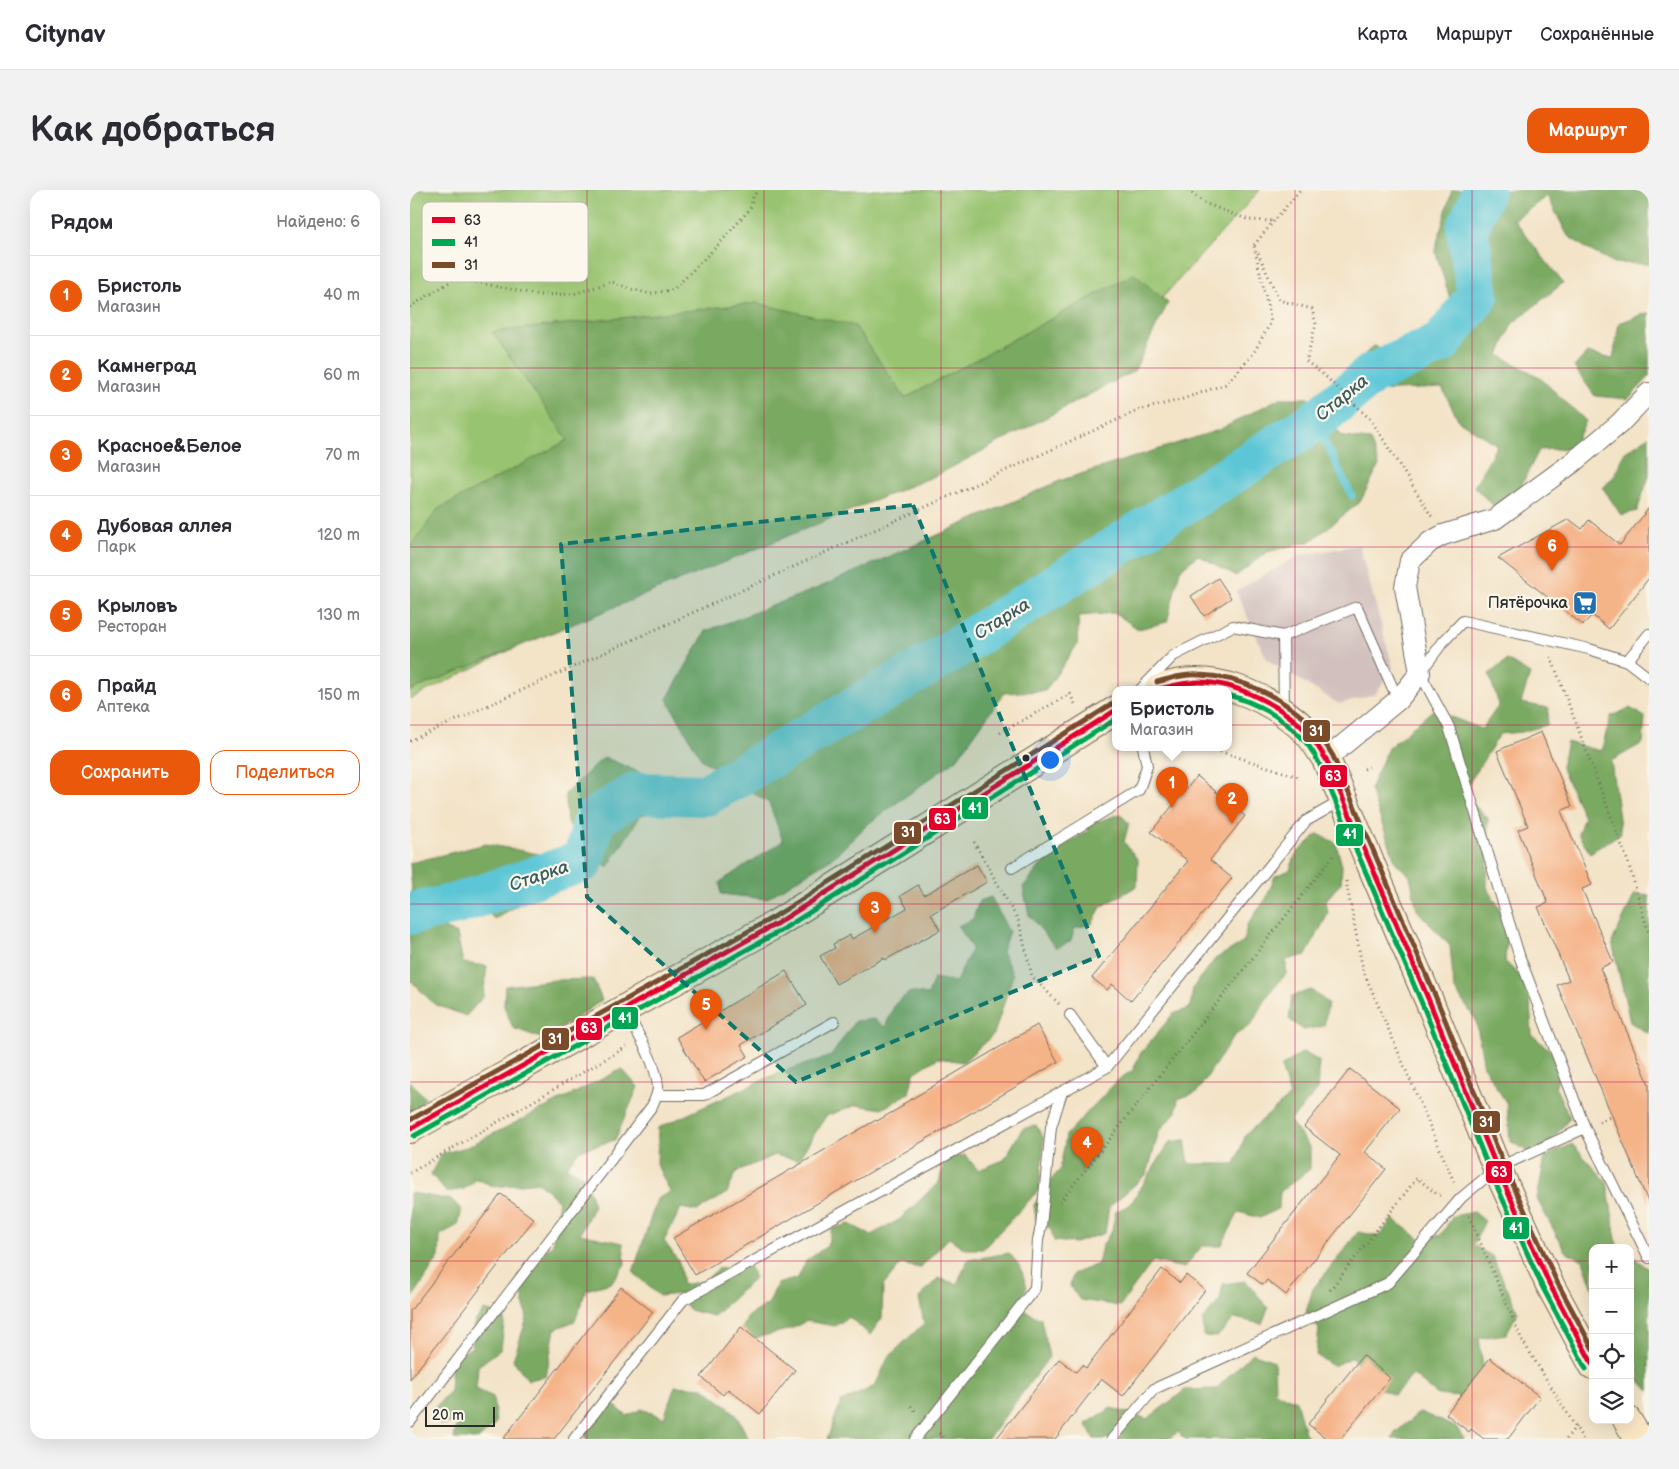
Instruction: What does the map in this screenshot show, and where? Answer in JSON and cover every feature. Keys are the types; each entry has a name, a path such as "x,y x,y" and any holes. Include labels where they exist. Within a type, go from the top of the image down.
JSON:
{"street":[{"path":"1326,759 1398,700 1420,673 1405,587 1410,561 1430,542 1442,535 1495,519 1572,463 1619,424 1649,392"},
{"path":"1173,686 1196,681 1229,686"},
{"path":"1232,687 1254,696 1284,713 1307,733 1326,759 1430,1003 1497,1168 1549,1283 1589,1358"},
{"path":"410,1129 776,924 1112,713"},
{"path":"1630,1424 1639,1439"}],"lane":[{"path":"1145,686 1173,656 1233,626 1283,636 1358,607 1398,700"},
{"path":"1649,678 1627,662 1589,649 1463,621 1443,642 1420,673 1449,727 1520,958 1585,1128 1649,1258"},
{"path":"1627,662 1649,634"},
{"path":"1283,636 1284,713"},
{"path":"1012,868 1139,790 1147,766 1144,751"},
{"path":"574,1439 683,1300 1107,1067 1306,821 1344,800"},
{"path":"410,1422 652,1106 657,1096 656,1073 641,1038 624,1009"},
{"path":"1070,1015 1107,1067"},
{"path":"657,1096 704,1095 834,1022"},
{"path":"915,1439 1035,1288 1038,1240 1051,1127 1062,1092"},
{"path":"1112,1439 1154,1389 1388,1283 1461,1198 1497,1168 1585,1128"}],"path":[{"path":"476,282 539,295 573,294 612,282 651,294 674,289 719,244 750,209 753,197 758,190"},
{"path":"1188,190 1204,203 1249,220 1275,221"},
{"path":"1254,245 1300,190"},
{"path":"1254,245 1279,300 1312,309 1316,324 1306,362 1372,420 1442,535"},
{"path":"410,741 1139,410 1180,400 1226,384 1253,354 1271,322 1254,245"},
{"path":"410,307 450,282"},
{"path":"1550,656 1628,862 1649,934"},
{"path":"1218,751 1299,778"},
{"path":"1364,769 1369,767"},
{"path":"974,842 1019,922 1032,976 1070,1015"},
{"path":"1041,1226 1334,855"},
{"path":"1346,881 1363,970 1521,1338 1583,1439"},
{"path":"410,1173 641,1038"},
{"path":"1306,1320 1417,1178 1438,1195 1461,1198"},
{"path":"1566,1439 1576,1426"},
{"path":"942,1435 946,1439"}],"highlighted area":[{"path":"913,505 1099,956 796,1082 587,897 561,544"}],"shaded area":[{"path":"1359,545 1393,668 1375,694 1339,704 1267,660 1236,591 1298,556"}],"green space":[{"path":"410,190 1260,190 1125,339 598,607 410,699"},
{"path":"1452,190 1649,190 1649,264 1615,263 1589,250 1568,236 1547,196 1514,220 1563,283 1512,324 1499,355 1539,377 1586,421 1573,448 1539,450 1519,490 1493,505 1474,487 1497,445 1459,421 1442,388 1372,391 1356,362 1374,346 1422,357 1452,305 1435,250"},
{"path":"1134,274 1168,303 1134,371 937,475 410,691 410,547 438,509 568,440 492,332 756,303 855,326 905,398"},
{"path":"1649,312 1649,377 1628,399 1595,396 1574,367 1587,353 1613,359 1619,323"},
{"path":"1280,398 1308,398 1343,437 1370,440 1379,465 1360,502 1311,541 1267,552 1236,576 1198,555 1180,570 1167,622 1138,629 1115,613 1079,616 1077,645 1045,691 1004,693 957,759 868,824 835,856 766,899 721,894 720,882 783,841 769,803 702,760 667,699 706,631 818,588 1062,480 1219,430"},
{"path":"1649,436 1649,476 1637,511 1621,515 1603,488 1615,475 1624,453"},
{"path":"1507,660 1530,674 1521,703 1549,708 1547,725 1522,732 1500,734 1462,794 1488,818 1487,887 1508,923 1505,961 1529,986 1532,1035 1564,1062 1555,1087 1570,1118 1537,1157 1510,1141 1507,1104 1484,1067 1476,1020 1454,989 1450,946 1417,910 1410,876 1396,863 1370,789 1388,748 1433,710 1482,729 1499,705 1489,674"},
{"path":"1630,708 1645,717 1643,743 1611,761 1621,833 1590,853 1578,834 1584,817 1561,767 1567,742 1601,751 1611,716"},
{"path":"604,757 662,782 687,806 641,815 607,868 567,822 565,794"},
{"path":"1120,814 1129,823 1124,842 1138,860 1137,886 1101,907 1092,924 1075,928 1070,942 1056,948 1029,915 1023,887 1050,854 1086,832 1093,823"},
{"path":"1318,834 1336,843 1342,866 1341,883 1326,900 1328,914 1306,955 1286,960 1286,974 1268,995 1251,1025 1234,1036 1197,1092 1178,1099 1176,1112 1159,1131 1147,1174 1109,1207 1105,1233 1075,1243 1054,1241 1051,1229 1036,1219 1034,1205 1049,1182 1060,1170 1066,1135 1118,1080 1133,1070 1140,1054 1173,1014 1190,1008 1193,988 1215,959 1244,942 1247,925 1266,899 1275,876 1290,870 1296,854"},
{"path":"486,844 539,854 556,879 495,919 479,906 435,924 457,934 463,963 487,966 483,997 466,1016 434,1004 410,980 410,892 412,891 410,863"},
{"path":"1635,894 1649,896 1649,1034 1630,1022 1612,942"},
{"path":"991,897 1009,932 1002,951 1013,975 994,1034 963,1062 938,1058 914,1073 909,1093 882,1109 857,1105 826,1116 798,1160 775,1155 736,1172 727,1193 697,1211 681,1208 664,1241 679,1262 683,1285 704,1281 718,1269 749,1266 755,1278 714,1316 689,1310 679,1294 659,1296 633,1272 657,1199 670,1192 657,1165 658,1128 778,1073 831,1056 855,1021 874,1019 885,1027 895,1004 910,992 928,995 934,978 956,982 972,948 958,926 973,919 979,901"},
{"path":"593,979 602,1000 571,1022 541,1038 513,1028 504,1006 505,986 555,980"},
{"path":"1311,990 1328,1003 1324,1026 1303,1030 1289,1019 1292,996"},
{"path":"1303,1052 1319,1061 1317,1091 1290,1121 1310,1148 1310,1169 1280,1192 1279,1208 1260,1218 1239,1212 1221,1246 1202,1246 1184,1268 1153,1261 1120,1306 1080,1300 1070,1286 1073,1274 1098,1264 1102,1246 1112,1230 1116,1211 1130,1205 1170,1142 1185,1140 1189,1164 1235,1164 1246,1134 1290,1096 1281,1067"},
{"path":"622,1069 638,1087 615,1140 580,1150 566,1167 584,1176 594,1205 580,1234 623,1243 625,1264 611,1283 586,1290 575,1321 555,1329 546,1376 528,1380 513,1360 527,1318 518,1275 553,1244 559,1201 538,1182 495,1187 477,1179 464,1189 446,1192 431,1174 441,1154 467,1147"},
{"path":"410,1081 425,1098 412,1116 410,1115"},
{"path":"1036,1125 1044,1139 1039,1190 983,1249 965,1249 949,1238 920,1268 901,1264 883,1286 882,1318 870,1335 849,1317 835,1326 806,1321 791,1329 751,1339 741,1332 748,1316 769,1303 777,1284 798,1278 806,1261 827,1246 832,1229 849,1224 871,1235 899,1220 939,1182 945,1159 965,1155 978,1170 1004,1160 1022,1129"},
{"path":"1572,1144 1607,1182 1617,1244 1589,1244 1589,1277 1583,1260 1565,1251 1537,1199 1545,1157"},
{"path":"410,1193 452,1200 462,1210 458,1225 440,1235 439,1257 410,1299"},
{"path":"1474,1212 1485,1221 1473,1245 1492,1256 1518,1312 1506,1334 1479,1338 1484,1374 1470,1398 1438,1395 1413,1375 1394,1395 1371,1385 1352,1357 1333,1366 1316,1355 1319,1329 1306,1312 1313,1289 1358,1232 1379,1236 1393,1219 1420,1239 1441,1235 1453,1216"},
{"path":"1009,1253 1020,1266 1027,1287 1016,1306 1041,1319 1049,1357 988,1439 827,1439 841,1402 875,1386 888,1358 924,1323 919,1298 938,1278 957,1284 968,1260"},
{"path":"1634,1258 1649,1269 1649,1391 1640,1381 1638,1362 1634,1358"},
{"path":"1246,1281 1268,1308 1262,1324 1235,1318 1217,1337 1203,1336 1203,1319 1220,1300 1223,1284"},
{"path":"484,1310 505,1316 501,1349 478,1366 476,1389 493,1397 496,1423 479,1439 454,1439 457,1423 439,1424 432,1411 450,1391 452,1360 472,1347 474,1323"},
{"path":"1252,1353 1274,1361 1275,1392 1296,1401 1305,1433 1311,1439 1185,1439 1178,1432 1168,1439 1094,1439 1086,1424 1111,1408 1147,1419 1185,1390 1216,1389"},
{"path":"675,1386 704,1388 735,1413 749,1439 586,1439 584,1435 591,1412 613,1404 627,1416 642,1409 664,1418"},
{"path":"1420,1412 1457,1428 1464,1439 1392,1439 1395,1433"}],"building":[{"path":"1649,508 1649,578 1609,629 1592,615 1583,625 1498,558 1569,519 1582,529 1589,520 1620,545"},
{"path":"1218,578 1231,598 1204,616 1191,596"},
{"path":"1541,732 1572,806 1561,811 1592,885 1582,889 1613,962 1600,968 1649,1084 1649,1204 1557,985 1569,980 1538,907 1548,903 1518,830 1528,826 1497,751"},
{"path":"1197,776 1245,816 1210,860 1232,878 1131,1001 1112,984 1107,990 1092,978 1188,861 1151,832"},
{"path":"977,865 987,882 931,914 940,930 836,984 820,956 835,948 833,944 850,935 852,939 907,908 900,896 918,885 924,895"},
{"path":"786,971 807,1005 741,1045 748,1056 704,1082 677,1037"},
{"path":"1037,1025 1058,1062 695,1275 673,1238 903,1106 903,1104"},
{"path":"1350,1069 1400,1108 1365,1152 1386,1169 1286,1295 1267,1280 1263,1285 1247,1273 1340,1155 1304,1127"},
{"path":"501,1194 534,1219 410,1379 410,1311"},
{"path":"1162,1269 1180,1283 1186,1275 1205,1290 1123,1396 1101,1379 1055,1439 996,1439 1059,1359 1076,1372 1082,1365 1086,1368"},
{"path":"621,1287 653,1312 554,1439 503,1439"},
{"path":"741,1327 795,1370 760,1414 728,1389 723,1395 701,1377"},
{"path":"1363,1355 1390,1378 1341,1439 1327,1439 1308,1424"},
{"path":"1490,1358 1540,1397 1508,1439 1484,1439 1471,1429 1469,1432 1446,1414"}],"waterway":[{"name":"Старка","path":"410,914 456,904 583,861 595,818 636,793 706,795 937,660 1315,421 1372,374 1441,343 1478,295 1467,229 1484,190"},
{"path":"1315,421 1352,496"}],"transit line":[{"name":"31","path":"1157,682 1193,675 1215,676 1246,684 1261,690 1302,716 1324,741 1333,756 1437,1000 1504,1165 1556,1280 1589,1342"},
{"name":"63","path":"1173,686 1197,682 1227,686"},
{"name":"63","path":"1232,688 1258,697 1286,714 1309,734 1326,759 1430,1003 1497,1168 1549,1283 1589,1358"},
{"name":"41","path":"1232,696 1258,706 1285,723 1306,743 1319,763 1423,1006 1490,1171 1542,1286 1586,1369"},
{"name":"31","path":"410,1120 772,918 1112,704"},
{"name":"63","path":"410,1129 776,924 1112,713"},
{"name":"41","path":"414,1136 780,931 1112,722"}],"place":[{"name":"Прайд","path":"1552,571"},
{"name":"Пятёрочка","path":"1585,603"},
{"name":"Бристоль","path":"1172,808"},
{"name":"Камнеград","path":"1232,824"},
{"name":"Красное&Белое","path":"875,933"},
{"name":"Крыловъ","path":"706,1030"},
{"name":"Дубовая аллея","path":"1087,1168"}]}
